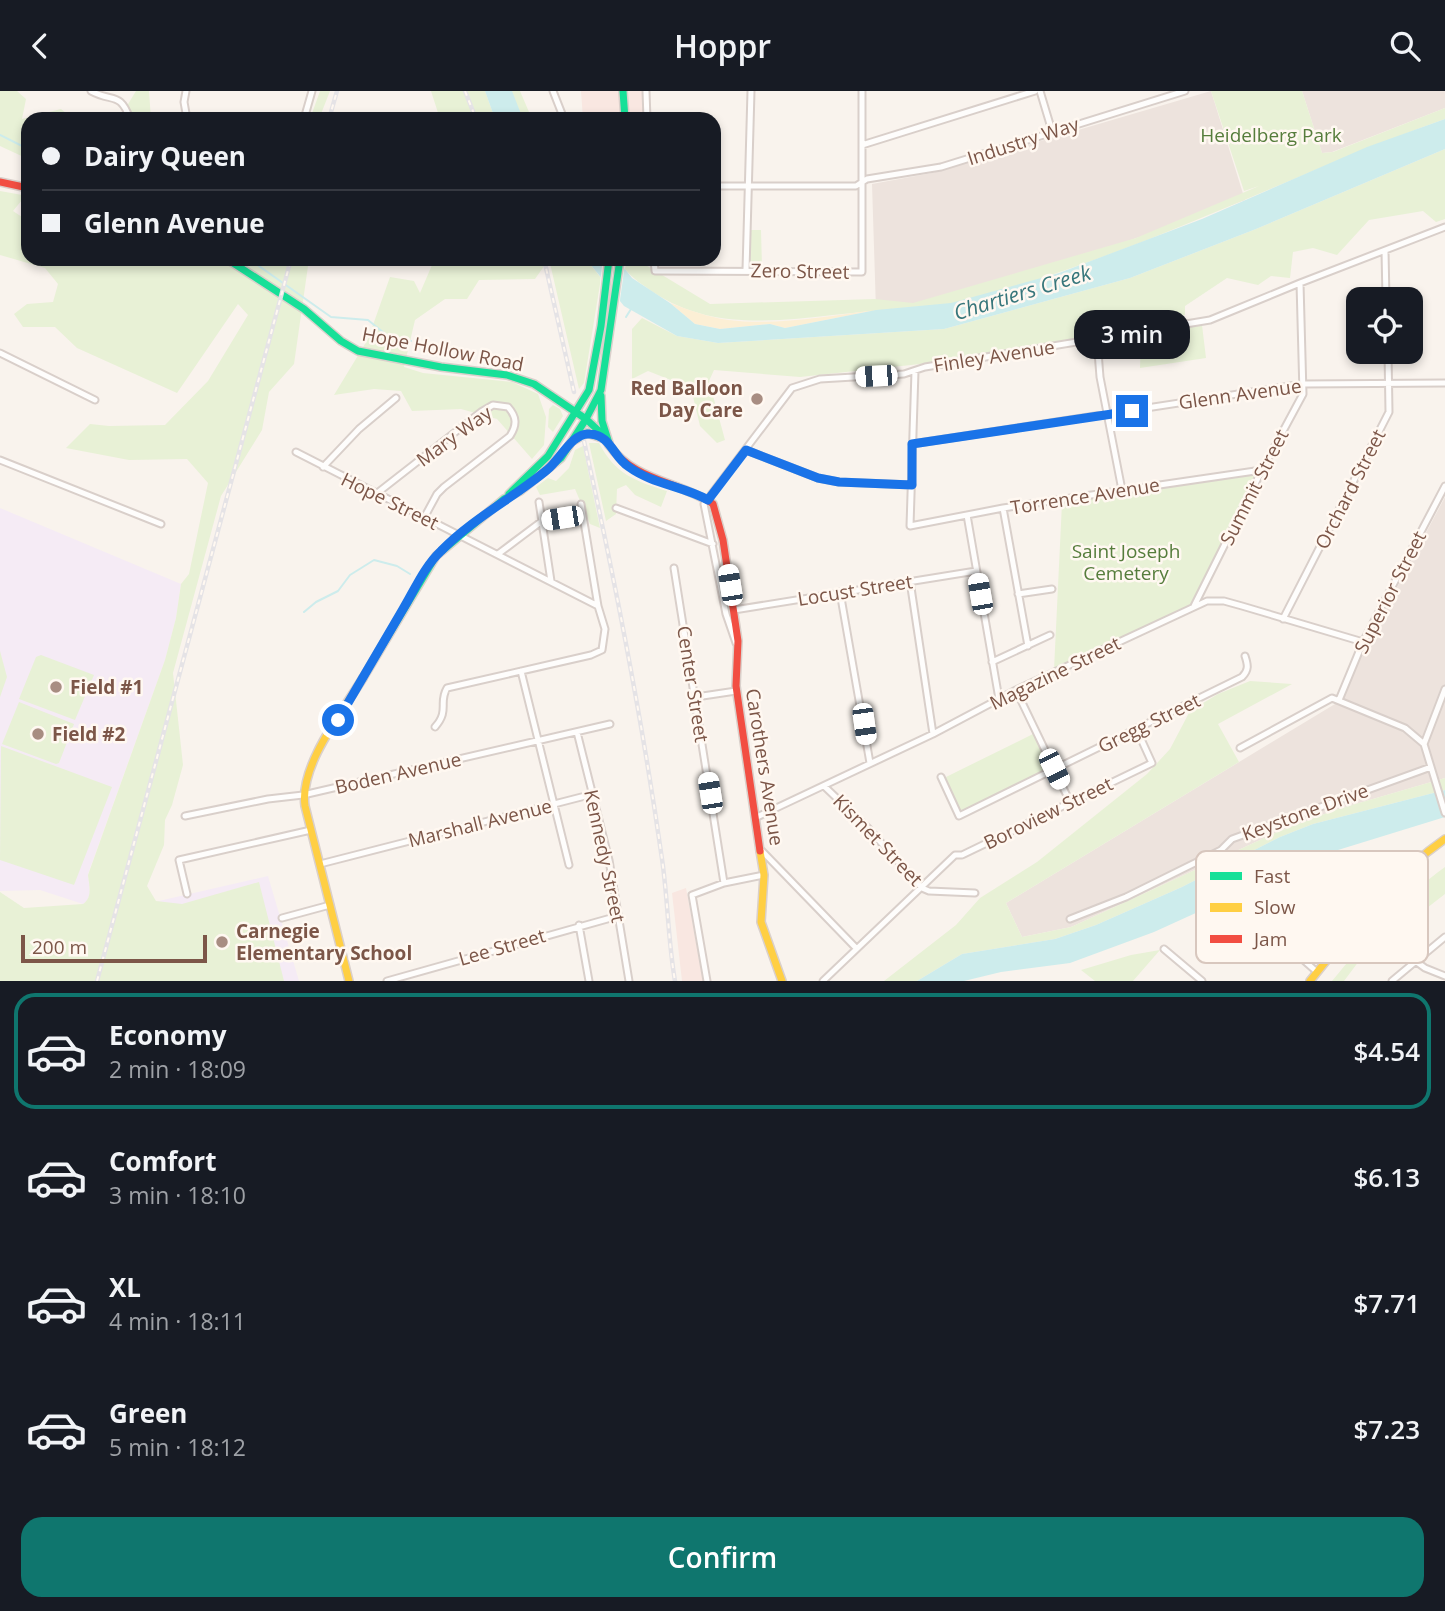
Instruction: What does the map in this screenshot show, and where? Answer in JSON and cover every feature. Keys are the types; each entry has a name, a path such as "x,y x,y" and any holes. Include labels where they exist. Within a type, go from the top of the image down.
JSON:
{"main road":[{"path":"623,91 624,112"},
{"path":"0,182 21,186"},
{"name":"Hope Hollow Road","path":"248,266 341,341 358,351 441,367 516,377 545,390 586,419"},
{"path":"349,981 311,830 303,785 310,766 425,571 436,556 505,499 548,456 577,411 591,380 608,266"},
{"path":"607,441 601,416 601,390 619,266"},
{"path":"505,499 520,491 561,458 601,390"},
{"path":"586,419 629,468 708,500"},
{"path":"570,443 587,433 607,441"},
{"name":"Carothers Avenue","path":"708,500 716,510 734,610 738,646 736,691 762,851 764,876 761,922 782,981"},
{"path":"1427,851 1445,839"},
{"path":"1310,981 1324,963"}],"street":[{"path":"91,91 120,98 128,112"},
{"path":"186,91 186,112"},
{"path":"306,112 312,91"},
{"path":"554,91 562,112"},
{"path":"646,91 647,112"},
{"path":"746,270 751,91"},
{"path":"862,91 862,184"},
{"path":"862,145 1037,91 1052,131"},
{"name":"Industry Way","path":"721,186 856,186 867,179 941,167 1185,91"},
{"name":"Zero Street","path":"655,266 655,271 862,272 862,184"},
{"name":"Finley Avenue","path":"708,500 792,388 801,384 820,379 904,374 925,367 1210,320 1445,227"},
{"path":"1385,251 1386,287"},
{"name":"Summit Street","path":"1194,606 1303,394 1300,283"},
{"path":"1097,339 1100,377 1122,490"},
{"path":"0,353 95,400"},
{"name":"Orchard Street","path":"1283,619 1389,412 1388,364"},
{"path":"746,450 818,478 839,482 912,485 915,371"},
{"name":"Glenn Avenue","path":"912,444 1303,384 1445,383"},
{"path":"323,467 359,429 396,398"},
{"name":"Mary Way","path":"376,494 481,412 493,405 508,407 513,412 515,427 510,436 444,486 424,518"},
{"name":"Hope Street","path":"296,451 598,606"},
{"path":"0,460 161,524"},
{"name":"Torrence Avenue","path":"912,485 910,526 1003,508 1262,470"},
{"name":"Superior Street","path":"1339,700 1363,642 1445,486"},
{"path":"708,500 704,508 726,614 738,646"},
{"path":"539,502 551,581"},
{"path":"435,727 445,710 443,694 447,688 591,655 602,650 605,629 598,606 581,504"},
{"path":"616,508 713,544"},
{"path":"1003,508 1028,646"},
{"path":"498,554 542,521 582,515"},
{"path":"967,515 999,699"},
{"name":"Center Street","path":"674,568 724,883"},
{"name":"Locust Street","path":"734,610 976,571"},
{"path":"910,581 933,734"},
{"path":"1018,594 1052,589"},
{"path":"840,592 870,763"},
{"name":"Magazine Street","path":"757,817 933,734 1016,690 1207,601 1224,601 1363,642"},
{"path":"992,662 1050,635"},
{"name":"Gregg Street","path":"941,777 959,816 1242,677 1247,673 1245,656"},
{"path":"521,671 569,865"},
{"path":"1424,744 1445,689"},
{"path":"1016,690 1070,802"},
{"path":"696,697 736,691"},
{"path":"1240,748 1332,698 1339,700 1405,728 1424,744 1445,813"},
{"name":"Boden Avenue","path":"185,816 268,799 303,795 610,724"},
{"name":"Boroview Street","path":"823,981 955,855 962,855 1152,762 1136,728"},
{"name":"Kennedy Street","path":"577,732 609,860 629,981"},
{"name":"Keystone Drive","path":"1219,851 1232,839 1431,767"},
{"name":"Kismet Street","path":"824,786 922,888 929,891 975,893"},
{"name":"Marshall Avenue","path":"320,864 593,794"},
{"path":"187,894 179,860 311,830"},
{"path":"762,851 856,948"},
{"name":"Keystone Drive","path":"1070,919 1126,897 1196,862"},
{"path":"707,981 692,895 724,883 764,876"},
{"path":"282,918 330,905"},
{"name":"Lee Street","path":"387,981 618,916"},
{"path":"579,925 589,981"},
{"path":"1428,950 1445,937"},
{"path":"1164,949 1202,981"},
{"path":"1307,963 1317,972"},
{"path":"1392,981 1411,963"},
{"path":"1418,963 1445,979"},
{"path":"1190,981 1195,975"}],"shaded area":[{"path":"581,91 643,91 644,112 582,112"},
{"path":"1211,91 1245,200 951,303 876,310 872,184 932,173"},
{"path":"1302,91 1445,91 1445,108 1332,152 1322,153"},
{"path":"1445,497 1445,778 1335,810 1236,851 1196,851 1196,869 1071,927 1022,937 1006,903 1335,704"},
{"path":"0,508 181,584 176,618 165,660 88,874 90,893 83,904 40,890 0,891"},
{"name":"Carnegie Elementary School","path":"268,876 299,981 165,981 150,903"},
{"path":"686,888 703,981 682,981 672,893"}],"green space":[{"path":"0,91 17,91 26,99 23,112 21,112 21,156 0,146"},
{"path":"136,91 149,91 150,112 123,112"},
{"path":"320,91 330,91 322,112 312,112"},
{"path":"431,91 485,91 492,112 438,112"},
{"path":"509,91 520,91 529,112 516,112"},
{"name":"Heidelberg Park","path":"1211,91 1302,91 1322,153 1333,152 1445,108 1445,119 1141,242 1017,286 949,304 786,320 740,320 696,312 674,304 653,292 625,269 626,266 647,266 710,304 875,299 913,303 1136,238 1259,186 1244,191"},
{"path":"1445,149 1445,219 1436,222 1423,211 1369,220 1337,255 1313,248 1293,252 1290,278 1271,276 1258,285 1227,278 1185,306 1185,315 1096,335 920,364 800,377 714,370 709,381 725,440 717,443 700,426 691,388 648,371 632,379 632,329 642,318 677,336 718,343 944,329 1130,278 1256,229"},
{"path":"0,191 21,195 21,201 13,211 21,216 21,261 0,255"},
{"path":"750,230 761,230 762,267 750,267"},
{"path":"38,266 308,266 294,364 269,392 262,430 221,496 173,673 183,765 165,820 164,845 147,886 156,901 182,904 259,882 284,981 0,981 0,892 24,908 83,904 88,898 88,875 165,660 176,618 181,584 189,574 208,483 187,459 129,460 66,448 90,424 165,425 208,381 248,315 238,304 177,393 77,348 55,327 23,327 14,314 27,304 53,302 58,284 45,268"},
{"path":"432,266 544,266 535,279 479,280 467,299 445,299 415,320 404,367 423,373 512,382 538,394 546,417 544,445 532,459 497,419 461,409 412,411 401,391 374,389 334,395 368,339 390,277 414,281 420,293"},
{"path":"551,266 592,266 601,278 584,383 579,389"},
{"path":"1202,325 1206,358 1140,368 1141,336"},
{"path":"553,405 560,409 563,416 553,432 548,427 549,409"},
{"path":"589,443 599,443 612,462 627,475 667,491 661,507 635,495 626,485 617,489 616,514 606,521"},
{"path":"583,446 600,528 590,524 575,489 540,495 536,487 548,478 556,481 569,468 575,450"},
{"name":"Saint Joseph Cemetery","path":"1257,474 1193,604 1054,670 1062,503"},
{"path":"0,651 7,677 0,697"},
{"name":"Field #1","path":"41,655 94,675 75,720 19,699 36,657"},
{"path":"1250,681 1292,684 1218,724 1239,762 1006,903 1022,937 1071,927 1196,869 1196,880 1096,925 1055,939 962,954 917,981 884,981 956,925 980,898 1037,862 1147,774 1170,749 1190,711 1218,694"},
{"name":"Field #2","path":"19,702 74,724 59,763 2,744"},
{"path":"1035,733 1051,768 960,812 944,778"},
{"path":"1,746 112,787 74,885 0,860"},
{"path":"1445,778 1445,790 1313,824 1253,851 1236,851 1335,810"},
{"path":"1445,867 1445,894 1428,907 1428,880"},
{"path":"1160,950 1133,981 1095,981 1081,970 1131,955"},
{"path":"1348,963 1358,963 1344,981 1332,981"}],"sand":[{"path":"670,303 713,317 746,322 802,320 876,310 785,328 770,324 720,329 695,324"}],"water":[{"path":"485,91 512,91 520,112 492,112"},
{"name":"Chartiers Creek","path":"1445,119 1445,149 1256,229 1130,278 944,329 718,343 677,336 624,306 592,266 621,266 632,278 670,303 695,324 720,329 770,324 785,328 876,310 951,303 1059,273 1202,219 1367,147"},
{"path":"1445,790 1445,817 1335,851 1253,851 1313,824"},
{"path":"1196,880 1196,913 1154,932 1070,963 1001,972 964,981 917,981 962,954 1055,939 1096,925"}],"pier":[{"path":"602,266 625,266 619,307 600,282"}],"waterway":[{"path":"0,135 21,146"},
{"path":"259,266 331,317 368,320 389,337 411,341"},
{"path":"626,317 631,309"},
{"path":"304,612 316,602 338,591 350,575 374,560 397,566 410,574"}],"railway":[{"path":"331,112 337,91"},
{"path":"465,91 473,112"},
{"path":"97,981 289,266"},
{"path":"546,266 574,392"},
{"path":"584,441 646,754 664,874 675,981"}],"traffic: fast":[{"path":"623,91 624,112"},
{"path":"238,266 304,309 341,341 358,351 441,367 507,375 534,384 586,419 609,445"},
{"path":"509,494 548,456 589,390 608,266"},
{"path":"363,678 436,556 504,499 520,491 561,458 586,419 601,390 619,266"},
{"path":"601,396 602,421 609,443"},
{"path":"573,441 587,433 605,439"}],"traffic: slow":[{"path":"349,981 305,806 305,790 315,757 363,678"},
{"path":"1428,852 1445,839"},
{"path":"760,851 764,875 761,922 782,981"},
{"path":"1310,981 1325,963"}],"traffic: jam":[{"path":"0,182 21,186"},
{"path":"609,445 631,466 713,504 723,540 738,641 736,686 760,851"}],"place":[{"name":"Red Balloon Day Care","path":"757,399"},
{"name":"Field #1","path":"56,687"},
{"name":"Field #2","path":"38,734"},
{"name":"Carnegie Elementary School","path":"222,942"}],"route":[{"path":"338,720 425,571 442,549 505,499 534,481 561,458 570,443 584,434 605,439 618,458 638,473 708,500 746,450 818,478 839,482 912,485 912,444 1132,411"}]}
